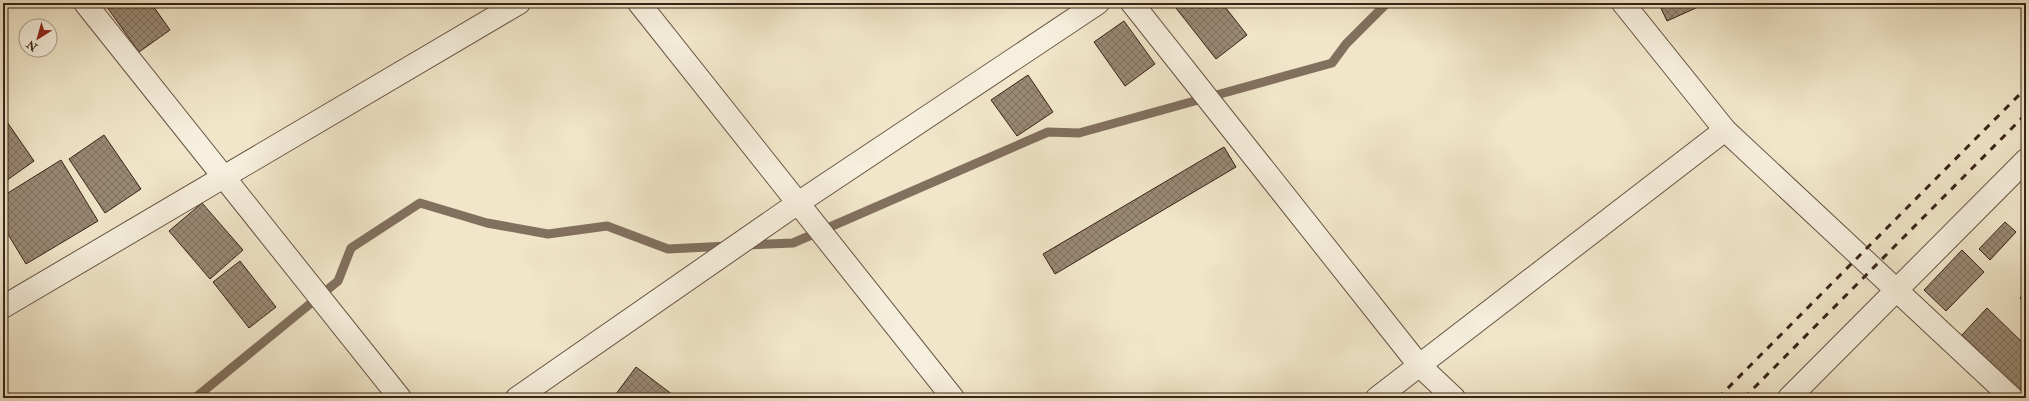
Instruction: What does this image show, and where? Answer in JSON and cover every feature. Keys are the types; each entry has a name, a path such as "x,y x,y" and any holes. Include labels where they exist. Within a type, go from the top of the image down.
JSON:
{"street":[{"path":"85,3 400,398"},
{"path":"3,307 224,179 519,3"},
{"path":"639,3 953,398"},
{"path":"517,398 798,203 1098,3"},
{"path":"1132,3 1420,365 1454,398"},
{"path":"1623,3 1725,130 2012,398"},
{"path":"1378,398 1725,130"},
{"path":"1789,398 2026,160"}],"building":[{"path":"104,3 151,3 170,30 139,52"},
{"path":"1172,3 1222,3 1247,35 1216,59"},
{"path":"1707,3 1667,21 1659,4"},
{"path":"1124,21 1155,64 1125,86 1094,42"},
{"path":"1028,75 1053,112 1017,136 991,100"},
{"path":"3,116 34,161 3,183"},
{"path":"104,135 141,189 105,213 69,159"},
{"path":"1224,147 1236,167 1055,274 1043,254"},
{"path":"61,160 98,221 26,264 3,226 3,196"},
{"path":"202,203 243,250 210,279 169,231"},
{"path":"2005,222 2016,232 1990,260 1979,249"},
{"path":"1962,250 1984,272 1946,311 1924,290"},
{"path":"240,261 276,307 249,328 213,282"},
{"path":"2026,291 2026,304 2020,298"},
{"path":"1987,308 2026,346 2026,396 1962,335"},
{"path":"636,367 677,398 613,398"}],"waterway":[{"path":"746,245 793,243 1048,132 1079,133 1332,63 1346,44 1387,3"},
{"path":"195,398 338,281 351,248 420,203 487,223 548,234 607,226 668,249 728,246"}],"railway":[{"path":"1718,398 2026,88"},
{"path":"1744,398 2026,114"}]}
